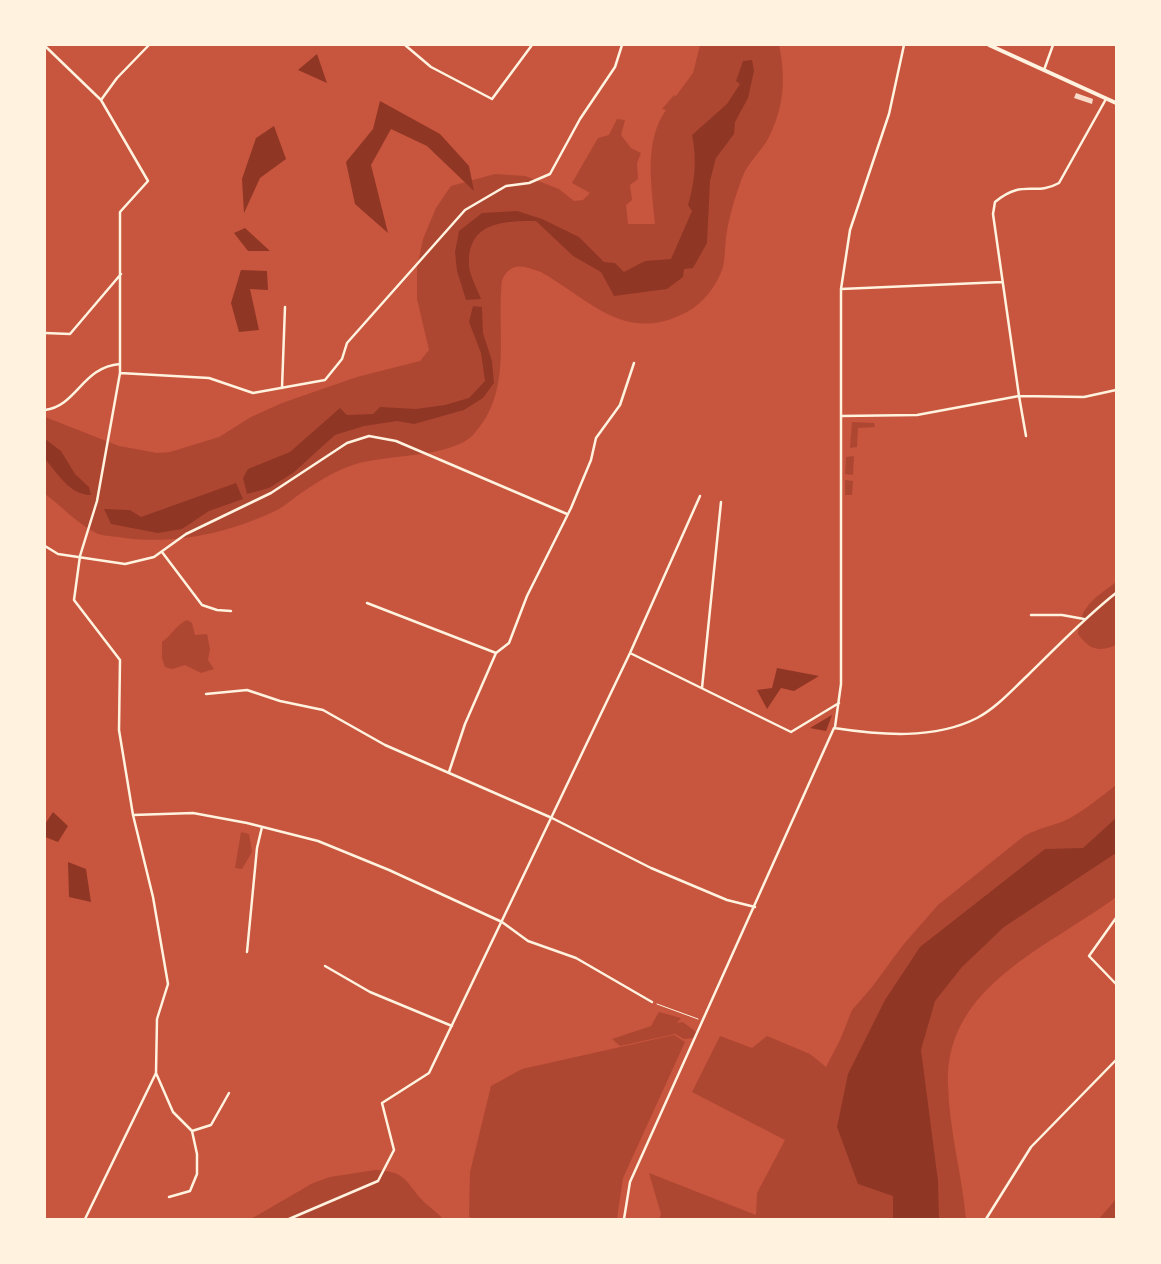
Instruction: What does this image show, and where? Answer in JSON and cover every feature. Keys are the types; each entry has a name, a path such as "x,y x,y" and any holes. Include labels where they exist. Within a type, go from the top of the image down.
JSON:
{"main road":[{"path":"989,45 1116,103"}],"street":[{"path":"101,100 117,78 150,45"},
{"path":"405,45 431,67 492,99 532,45"},
{"path":"120,373 209,378 254,394 325,380 342,358 347,343 465,210 506,186 529,183 550,174 580,119 616,67 622,45"},
{"path":"624,1219 630,1182 834,728 839,703 841,289 850,230 888,114 904,45"},
{"path":"1044,70 1053,45"},
{"path":"45,46 101,100 148,181 120,212 120,373 97,501 80,556 74,600 120,660 119,730 133,815 153,897 168,984 157,1019 156,1073 85,1219"},
{"path":"1026,436 1002,282 993,214 995,202 1008,192 1022,187 1048,189 1059,183 1106,98"},
{"path":"45,333 70,334 121,273"},
{"path":"841,289 1002,282"},
{"path":"282,388 285,308"},
{"path":"449,772 465,724 496,653 509,643 527,596 591,460 596,438 620,405 634,363"},
{"path":"45,410 65,403 91,374 106,365 120,364"},
{"path":"841,416 917,415 1019,396 1084,397 1116,390"},
{"path":"45,546 58,554 125,564 154,558 186,534 270,493 347,443 370,436 396,441 567,514"},
{"path":"289,1219 378,1181 394,1150 382,1103 429,1073 630,653 700,496"},
{"path":"702,688 721,502"},
{"path":"162,552 202,605 217,610 231,611"},
{"path":"834,728 876,735 937,731 977,718 1001,701 1084,619 1116,593"},
{"path":"367,603 496,653"},
{"path":"1031,615 1084,619"},
{"path":"630,653 792,732 839,703"},
{"path":"206,694 246,690 280,701 323,710 385,746 552,818 651,868 727,900 755,907"},
{"path":"133,815 193,813 318,841 389,870 502,922 528,941 576,958 652,1002"},
{"path":"246,952 257,848 262,827"},
{"path":"1116,918 1088,956 1116,984"},
{"path":"325,966 370,992 452,1026"},
{"path":"986,1219 1031,1147 1116,1060"},
{"path":"156,1073 174,1112 192,1131 197,1154 197,1174 190,1191 170,1197"},
{"path":"192,1131 211,1125 229,1093"}],"path":[{"path":"652,1002 702,1021"}],"shaded area":[{"path":"700,45 779,45 783,81 781,103 774,126 766,142 745,172 732,207 723,267 717,281 708,294 691,310 664,321 644,324 626,321 609,315 541,272 524,267 514,268 502,280 501,361 499,381 494,400 486,418 473,435 463,442 434,452 366,461 353,465 324,478 282,507 261,517 221,531 180,538 138,539 98,534 83,525 45,494 45,417 119,446 157,453 170,452 219,437 251,417 282,403 357,377 420,361 429,350 417,299 417,268 423,239 436,208 451,186 495,174 525,176 559,189 574,201 583,200 590,193 572,183 598,138 609,135 617,119 625,120 621,135 631,148 641,153 637,163 638,179 630,185 632,200 626,205 628,224 655,224 651,180 654,137 666,110 662,109 674,95 676,96 693,73"},
{"path":"317,54 327,83 298,70"},
{"path":"752,60 754,71 748,98 735,122 734,134 716,158 710,181 707,243 693,268 684,269 683,277 667,289 614,296 601,272 573,256 536,221 502,223 482,231 475,238 471,248 469,266 471,276 481,299 466,300 457,271 455,252 459,231 482,213 517,211 542,219 579,237 604,262 615,263 624,272 645,261 671,259 692,211 688,205 694,170 692,135 727,104 740,84 736,81 743,61"},
{"path":"380,101 440,134 469,166 474,191 427,146 391,129 371,165 388,233 355,204 346,162 373,129"},
{"path":"274,126 286,159 260,178 244,213 242,179 256,138"},
{"path":"245,228 270,251 248,251 234,233"},
{"path":"241,270 267,271 268,290 250,289 259,330 239,332 231,303"},
{"path":"473,306 482,307 483,333 492,361 494,383 483,398 464,410 414,424 397,421 364,426 335,435 293,473 269,488 247,494 243,478 248,469 290,452 340,408 347,415 373,414 380,407 416,409 445,405 469,398 485,381 481,353 469,322"},
{"path":"852,422 874,423 875,427 858,428 857,447 850,448"},
{"path":"45,439 61,451 75,474 89,487 91,495 71,488 45,459"},
{"path":"854,456 853,475 845,474 846,457"},
{"path":"845,480 853,481 852,495 845,495"},
{"path":"236,483 243,499 209,511 182,529 158,533 111,524 104,509 130,510 141,517"},
{"path":"1116,582 1116,645 1104,649 1094,648 1086,643 1078,634 1079,624 1085,609 1101,593"},
{"path":"187,620 192,623 195,635 207,634 210,649 208,660 214,669 201,673 185,665 172,669 165,667 162,658 162,642"},
{"path":"777,668 819,676 794,691 781,688 767,709 757,690 772,688"},
{"path":"832,715 826,731 810,728"},
{"path":"1116,785 1116,897 1006,972 982,995 964,1020 952,1050 948,1084 949,1101 966,1219 659,1219 661,1214 649,1173 756,1215 757,1193 785,1140 692,1092 720,1036 752,1048 767,1036 810,1054 826,1067 840,1040 852,1010 872,987 903,945 938,905 1024,836 1070,818"},
{"path":"53,812 68,826 58,842 45,837 45,824"},
{"path":"1116,818 1116,853 1004,927 962,967 935,1001 921,1050 938,1181 939,1219 893,1219 893,1196 858,1184 837,1127 848,1074 885,1000 920,947 1045,849 1083,848"},
{"path":"241,832 249,834 252,852 242,869 235,868"},
{"path":"68,862 86,869 91,902 69,897"},
{"path":"659,1012 681,1018 677,1023 683,1022 696,1032 693,1038 684,1039 675,1034 620,1046 612,1039 651,1026"},
{"path":"674,1035 685,1042 623,1178 617,1219 478,1219 469,1217 470,1172 491,1086 522,1069"},
{"path":"375,1170 394,1173 405,1179 425,1203 443,1219 251,1219 313,1183 330,1177"},
{"path":"1116,1199 1116,1219 1099,1219"}],"building":[{"path":"1076,93 1093,99 1092,104 1074,98"}]}
